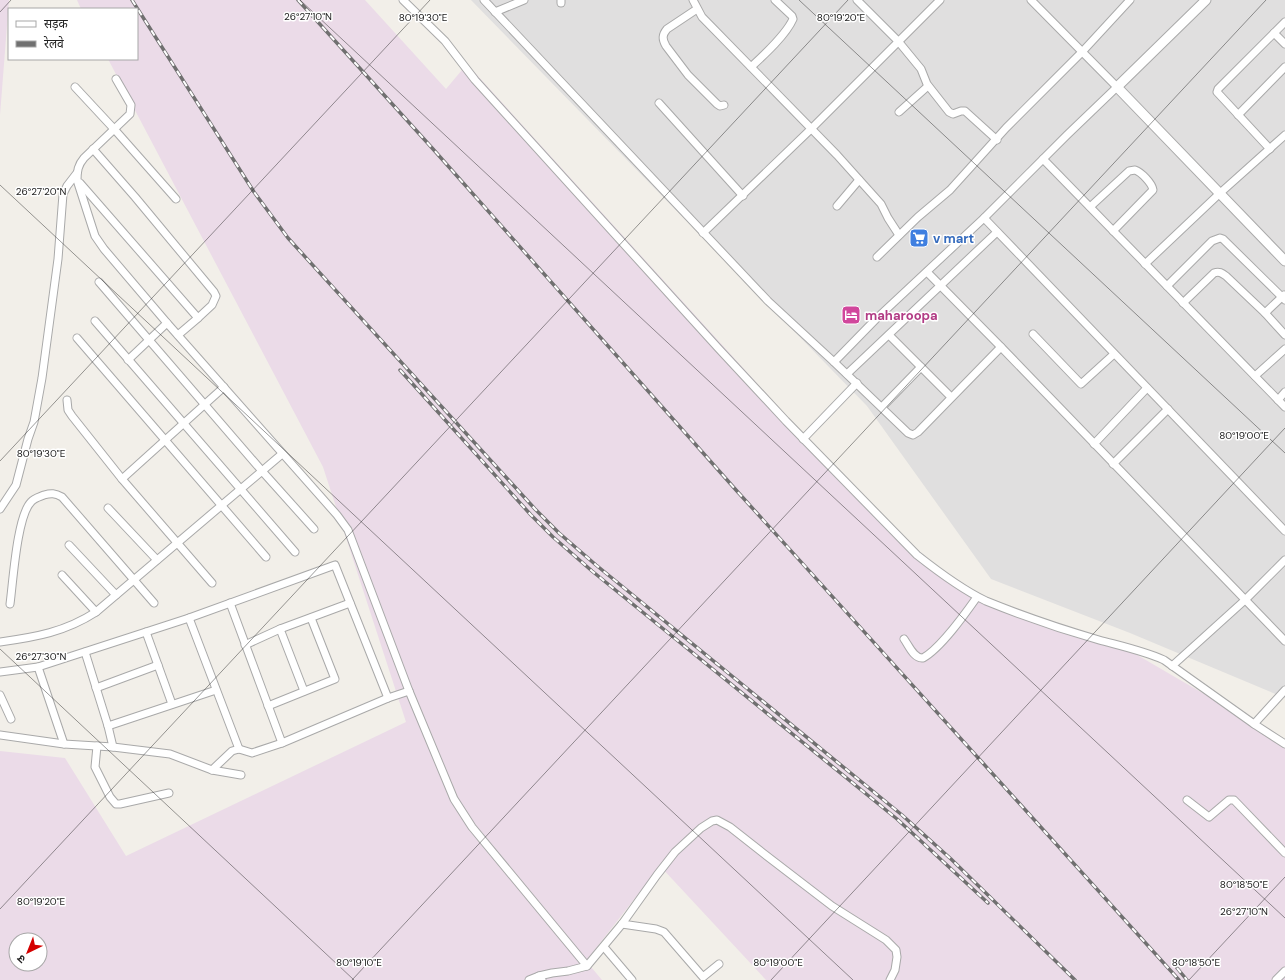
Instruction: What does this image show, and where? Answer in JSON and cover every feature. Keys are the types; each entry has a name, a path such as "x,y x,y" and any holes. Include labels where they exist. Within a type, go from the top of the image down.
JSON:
{"street":[{"path":"403,0 448,45 475,80 719,349 916,554 977,597 991,603 1048,624 1164,660 1254,724 1285,744"},
{"path":"484,0 768,301 882,406 908,433 913,435 918,432 1001,347"},
{"path":"495,12 524,0"},
{"path":"693,0 702,17 837,155 881,204 899,235"},
{"path":"750,67 764,55 783,34 793,19 792,16 775,0"},
{"path":"857,0 898,42 921,69 928,86 949,112 953,114 963,111 968,113 997,140"},
{"path":"703,233 743,196 788,149 811,129 940,0"},
{"path":"1031,0 1285,261"},
{"path":"877,257 899,235 950,190 997,140 1006,128 1082,52 1130,0"},
{"path":"834,362 877,318 984,218 1206,0"},
{"path":"697,9 667,29 664,33 663,41 688,75 717,104 720,106 724,105"},
{"path":"1270,149 1217,93 1218,89 1285,22"},
{"path":"1274,33 1285,44"},
{"path":"1238,115 1285,66"},
{"path":"116,79 131,105 130,114 80,163 77,176 98,242 167,323 337,515 348,530 409,691 448,786 460,810 472,828 587,966"},
{"path":"899,112 928,86"},
{"path":"75,87 176,199"},
{"path":"659,103 743,196"},
{"path":"1145,264 1219,194 1285,135"},
{"path":"93,149 135,197 216,296 212,304 178,335"},
{"path":"1043,159 1285,407"},
{"path":"1090,207 1129,171 1135,170 1139,172 1152,186 1153,190 1113,231"},
{"path":"77,176 198,318"},
{"path":"0,509 16,484 34,422 42,378 58,259 63,194 67,186 77,176"},
{"path":"837,206 859,180"},
{"path":"984,218 1285,531"},
{"path":"847,374 997,232"},
{"path":"1167,286 1212,241 1220,238 1223,239 1284,297 1265,313"},
{"path":"927,272 1285,642"},
{"path":"1183,303 1214,273 1222,272 1265,313 1285,335"},
{"path":"99,282 314,529"},
{"path":"94,321 295,552"},
{"path":"128,360 167,323"},
{"path":"1033,334 1081,384 1114,354"},
{"path":"889,335 951,397"},
{"path":"77,338 266,557"},
{"path":"1255,376 1285,349"},
{"path":"882,406 921,367"},
{"path":"803,438 857,383"},
{"path":"122,479 224,388"},
{"path":"1094,444 1148,388"},
{"path":"1278,400 1285,392"},
{"path":"67,400 68,410 72,416 122,479 212,583"},
{"path":"1113,464 1168,409"},
{"path":"0,642 30,638 70,626 96,612 282,454"},
{"path":"10,604 23,515 31,502 36,498 53,493 62,497 154,603"},
{"path":"108,508 157,560"},
{"path":"69,545 116,595"},
{"path":"1172,666 1245,600 1285,560"},
{"path":"0,672 38,667 85,652 190,618 335,565 388,698"},
{"path":"62,575 96,612"},
{"path":"904,639 919,659 923,658 942,641 977,597"},
{"path":"230,603 282,743"},
{"path":"245,645 280,629 350,603"},
{"path":"190,618 239,749"},
{"path":"268,706 335,679 311,618"},
{"path":"280,629 304,691"},
{"path":"146,632 172,704"},
{"path":"85,652 113,747"},
{"path":"96,688 158,665"},
{"path":"38,667 64,744"},
{"path":"108,726 216,690"},
{"path":"1254,724 1285,690"},
{"path":"212,770 230,752 239,749 252,753 282,743 388,698 409,691"},
{"path":"1,699 11,719"},
{"path":"0,735 64,744 113,747 170,754 212,770 241,775"},
{"path":"97,746 95,767 110,797 116,804 169,793"},
{"path":"1187,800 1209,817 1229,800 1234,800 1285,853"},
{"path":"529,980 541,978 552,973 587,966 622,924 675,852 701,828 712,821 717,820 730,827 764,852 832,906 886,940 896,950 897,957 895,970 890,980"},
{"path":"622,924 656,929 664,932 703,979 719,964"},
{"path":"604,947 632,980"},
{"path":"1276,980 1285,971"}],"shaded area":[{"path":"0,0 9,0 8,8 0,115"},
{"path":"77,0 365,0 446,89 467,64 902,543 990,601 1120,645 1285,741 1285,980 766,980 660,866 586,961 602,980 0,980 0,751 65,758 126,856 406,722 323,467 109,60 138,60 138,8 81,8"},
{"path":"471,0 1285,0 1285,698 1130,633 991,579 867,406"}],"railway":[{"path":"132,0 137,8"},
{"path":"298,0 433,149 736,490 1179,980"},
{"path":"138,9 254,192 288,238 535,509 559,533 596,565 902,815 951,859 1075,980"},
{"path":"400,370 531,515 553,537 592,571 897,819 988,903"},
{"path":"1177,968 1187,980"}],"place":[{"name":"v mart","path":"919,238"},
{"name":"maharoopa","path":"851,315"}]}
